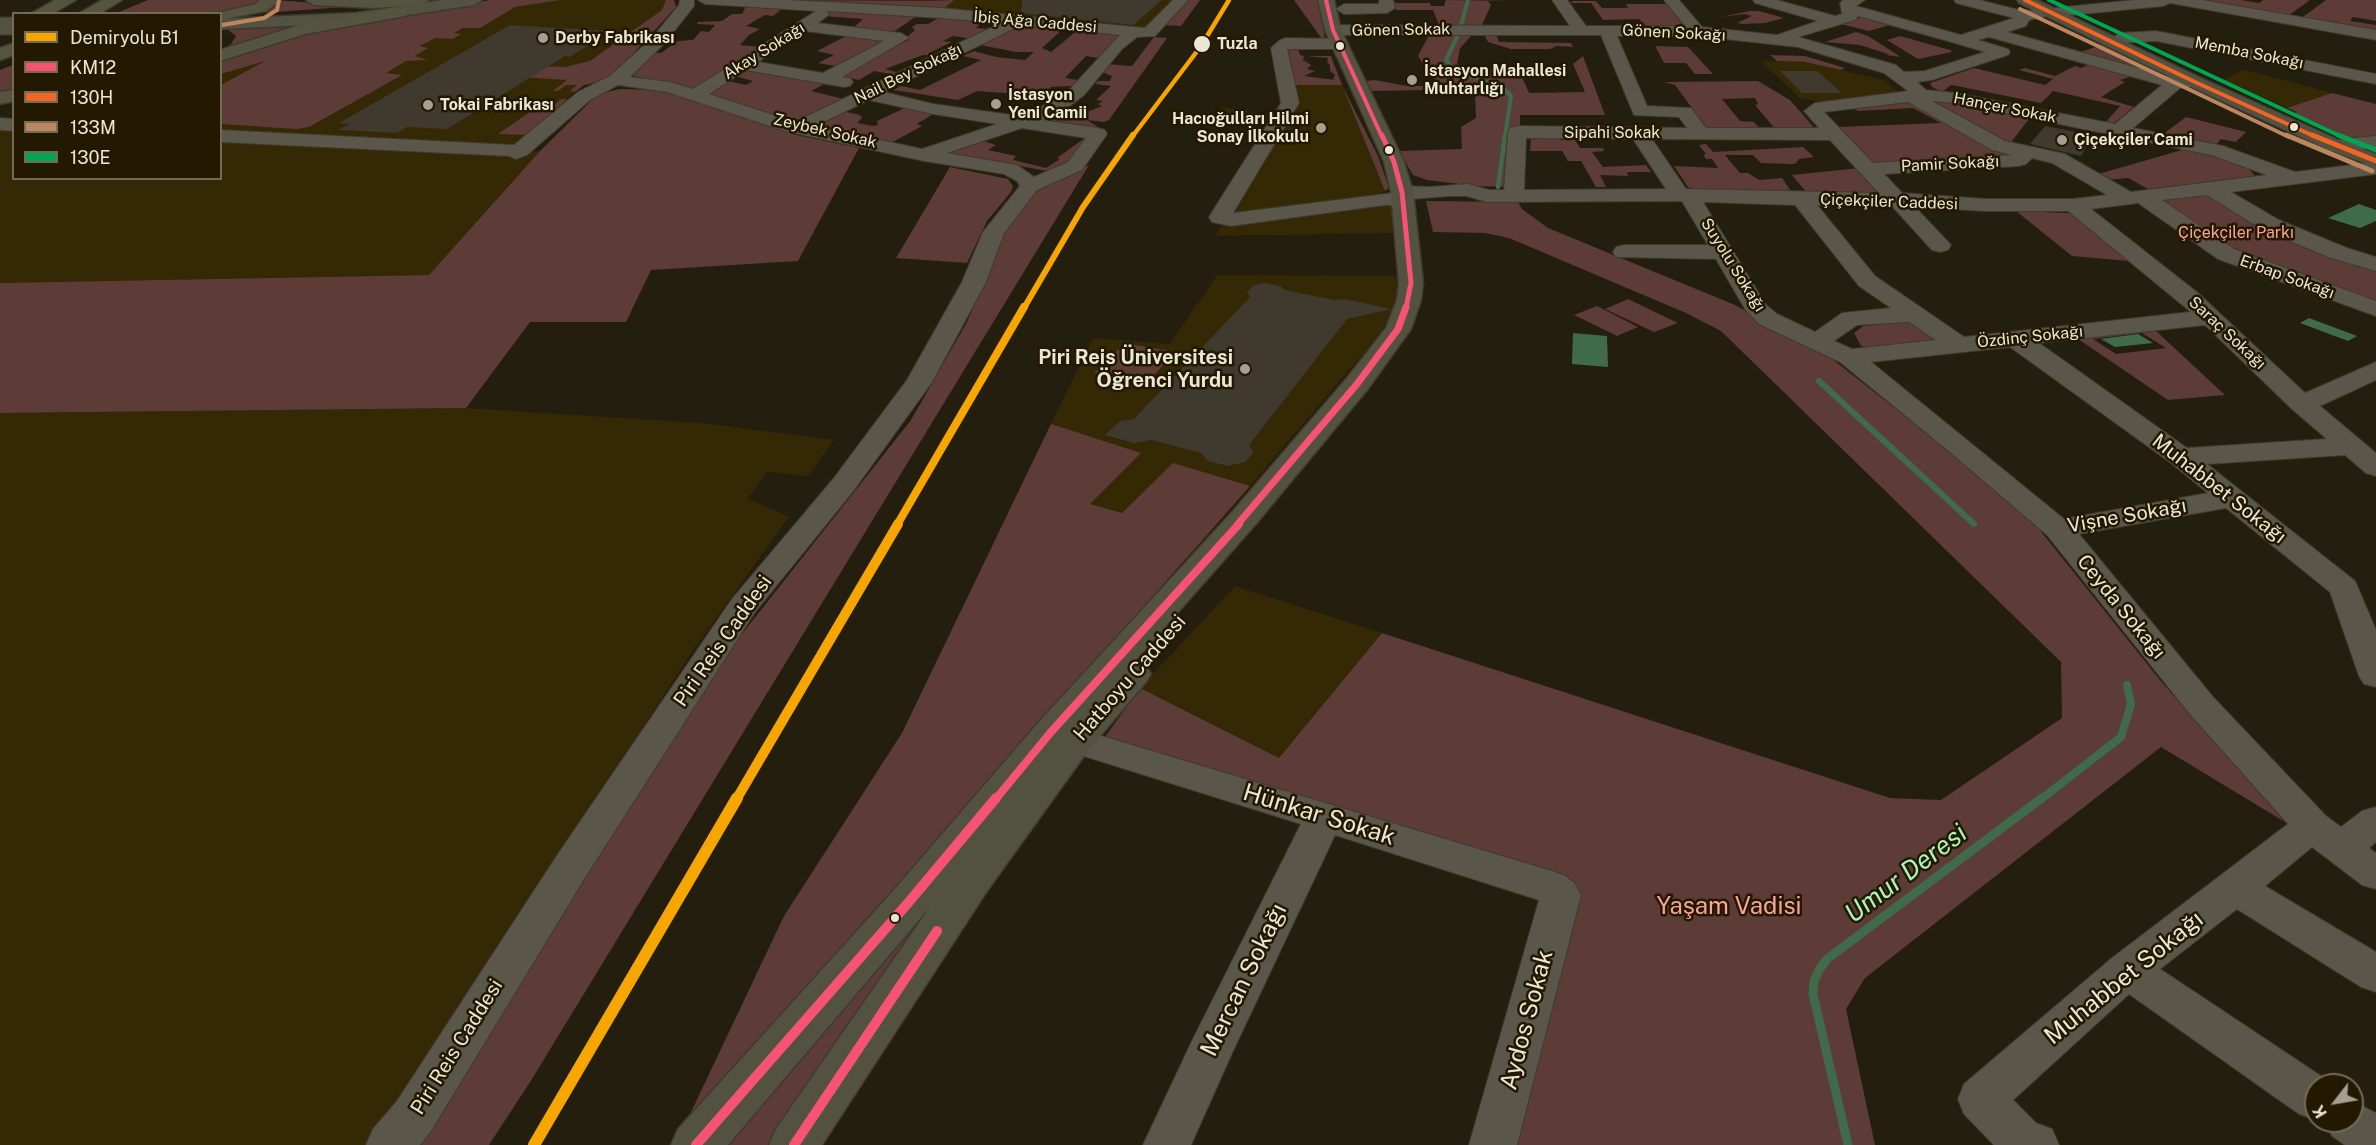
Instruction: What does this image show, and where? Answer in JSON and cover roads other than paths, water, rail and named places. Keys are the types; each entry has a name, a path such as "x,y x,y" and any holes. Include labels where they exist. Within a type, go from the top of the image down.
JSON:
{"highway":[{"path":"42,12 68,0"},
{"path":"65,12 90,0"},
{"path":"222,16 260,8 269,3 268,0"},
{"path":"314,0 374,3 421,0"},
{"path":"94,12 118,6"},
{"path":"222,55 302,30 399,13"},
{"path":"0,32 9,22"},
{"path":"222,31 229,35 222,46"}],"main road":[{"path":"222,16 329,11 431,0"},
{"path":"222,24 321,20 399,13 474,0"},
{"name":"Hatboyu Caddesi","path":"696,1145 908,903 1063,736 1383,352 1398,329 1409,300 1411,283 1405,225 1410,200 1337,37 1327,4"},
{"path":"2024,8 2050,8 2120,38 2376,161"},
{"path":"2050,8 2195,82 2346,146 2376,153"},
{"name":"Hatboyu Caddesi","path":"794,1145 972,879 1063,736"}],"street":[{"path":"222,135 518,152 584,96 616,80 658,41 686,6 687,0"},
{"name":"İbiş Ağa Caddesi","path":"705,0 832,6 1142,32"},
{"path":"924,154 1022,122 1060,105 1078,91 1102,60 1142,32 1181,0"},
{"path":"1327,4 1387,8 1386,0"},
{"path":"1559,0 1581,30"},
{"path":"1671,0 1697,31"},
{"path":"1760,0 1835,21"},
{"path":"1961,0 2024,8 2020,22 1961,40"},
{"path":"2050,8 2163,2 2165,0"},
{"path":"2176,0 2376,34"},
{"path":"1854,5 2002,52 1926,76 1901,77"},
{"name":"Gönen Sokağı","path":"1461,29 1697,31 1782,40 1784,36 1850,17 1854,5"},
{"name":"Akay Sokağı","path":"695,94 832,6"},
{"path":"2288,20 2306,7"},
{"path":"2229,50 2271,17"},
{"name":"Nail Bey Sokağı","path":"798,128 1018,21"},
{"path":"804,26 901,38 825,79"},
{"name":"Gönen Sokak","path":"1410,200 1385,199 1231,219 1220,217 1290,103 1280,48 1286,43 1337,37 1461,29"},
{"name":"Sipahi Sokak","path":"1607,30 1640,111 1684,112 1700,134"},
{"path":"1990,32 2175,83 2195,82"},
{"name":"Memba Sokağı","path":"2120,38 2156,36 2371,75"},
{"name":"Erbap Sokağı","path":"1782,40 1800,42 1890,69 1901,77 1916,96 1999,146 2058,158 2135,197 2226,254 2376,309"},
{"path":"741,64 825,79 933,108 1022,122"},
{"name":"Zeybek Sokak","path":"616,80 670,87 798,128 1010,169 1024,177 1030,186"},
{"path":"2119,130 2175,83"},
{"name":"Hançer Sokak","path":"1834,134 1813,111 1821,107 1916,96 1956,98 2216,150 2293,178"},
{"name":"Piri Reis Caddesi","path":"390,1145 414,1116 572,865 743,606 844,484 919,382 974,282 994,232 1030,186 1075,166 1098,134 1022,122"},
{"name":"Sipahi Sokak","path":"1514,196 1517,132 1700,134"},
{"name":"Suyolu Sokağı","path":"1638,133 1724,252 1757,309 1768,319 1849,357"},
{"path":"1700,134 1834,134 1940,245"},
{"path":"2331,173 2347,168 2354,162 2346,146 2376,142"},
{"name":"Pamir Sokağı","path":"1869,169 2019,160 2027,152"},
{"name":"Çiçekçiler Caddesi","path":"1410,200 1469,199 1488,196 1685,195 1801,200 1896,199 1985,205 2073,205 2376,168"},
{"path":"2331,173 2376,173"},
{"path":"2210,188 2271,225 2339,253 2376,264"},
{"path":"1801,200 1867,281 1959,345"},
{"name":"Saraç Sokağı","path":"2073,205 2211,317 2302,404 2376,467"},
{"path":"1624,252 1724,252"},
{"path":"1817,341 1851,318 1915,314"},
{"name":"Özdinç Sokağı","path":"1849,357 2211,317"},
{"name":"Muhabbet Sokağı","path":"2016,339 2181,457 2344,588 2363,607 2376,676"},
{"name":"Ceyda Sokağı","path":"1849,357 1962,447 2058,528 2201,705 2327,837 2376,873"},
{"path":"2302,404 2376,370"},
{"path":"2181,457 2351,446"},
{"name":"Vişne Sokağı","path":"2058,528 2232,498"},
{"name":"Hünkar Sokak","path":"1063,736 1552,887 1561,894"},
{"name":"Mercan Sokağı","path":"1167,1145 1209,1053 1324,817"},
{"name":"Muhabbet Sokağı","path":"2027,1141 1981,1099 2127,970 2235,888 2327,837 2376,820"},
{"path":"2235,888 2376,974"},
{"name":"Aydos Sokak","path":"1493,1145 1561,894"},
{"path":"2127,970 2304,1091"}],"waterway":[{"name":"Umur Deresi","path":"1468,0 1459,33 1446,60 1452,68 1504,89 1511,96 1505,137"},
{"name":"Umur Deresi","path":"1498,187 1505,135"},
{"name":"Umur Deresi","path":"1819,381 1974,524"},
{"name":"Umur Deresi","path":"2040,800 2121,737 2131,704 2127,685"},
{"name":"Umur Deresi","path":"1848,1145 1813,994 1814,981 1819,970 1827,959 2042,798"}],"rail line":[{"name":"B1","path":"534,1145 1083,207 1121,151 1201,46 1229,0"}],"place":[{"name":"Derby Fabrikası","path":"543,38"},
{"name":"Tuzla","path":"1202,44"},
{"name":"İstasyon Mahallesi Muhtarlığı","path":"1412,80"},
{"name":"İstasyon Yeni Camii","path":"996,104"},
{"name":"Tokai Fabrikası","path":"428,105"},
{"name":"Hacıoğulları Hilmi Sonay İlkokulu","path":"1321,128"},
{"name":"Çiçekçiler Cami","path":"2062,140"},
{"name":"Piri Reis Üniversitesi Öğrenci Yurdu","path":"1245,369"}],"park label":[{"name":"Çiçekçiler Parkı","path":"2236,233"},
{"name":"Yaşam Vadisi","path":"1729,907"}]}
